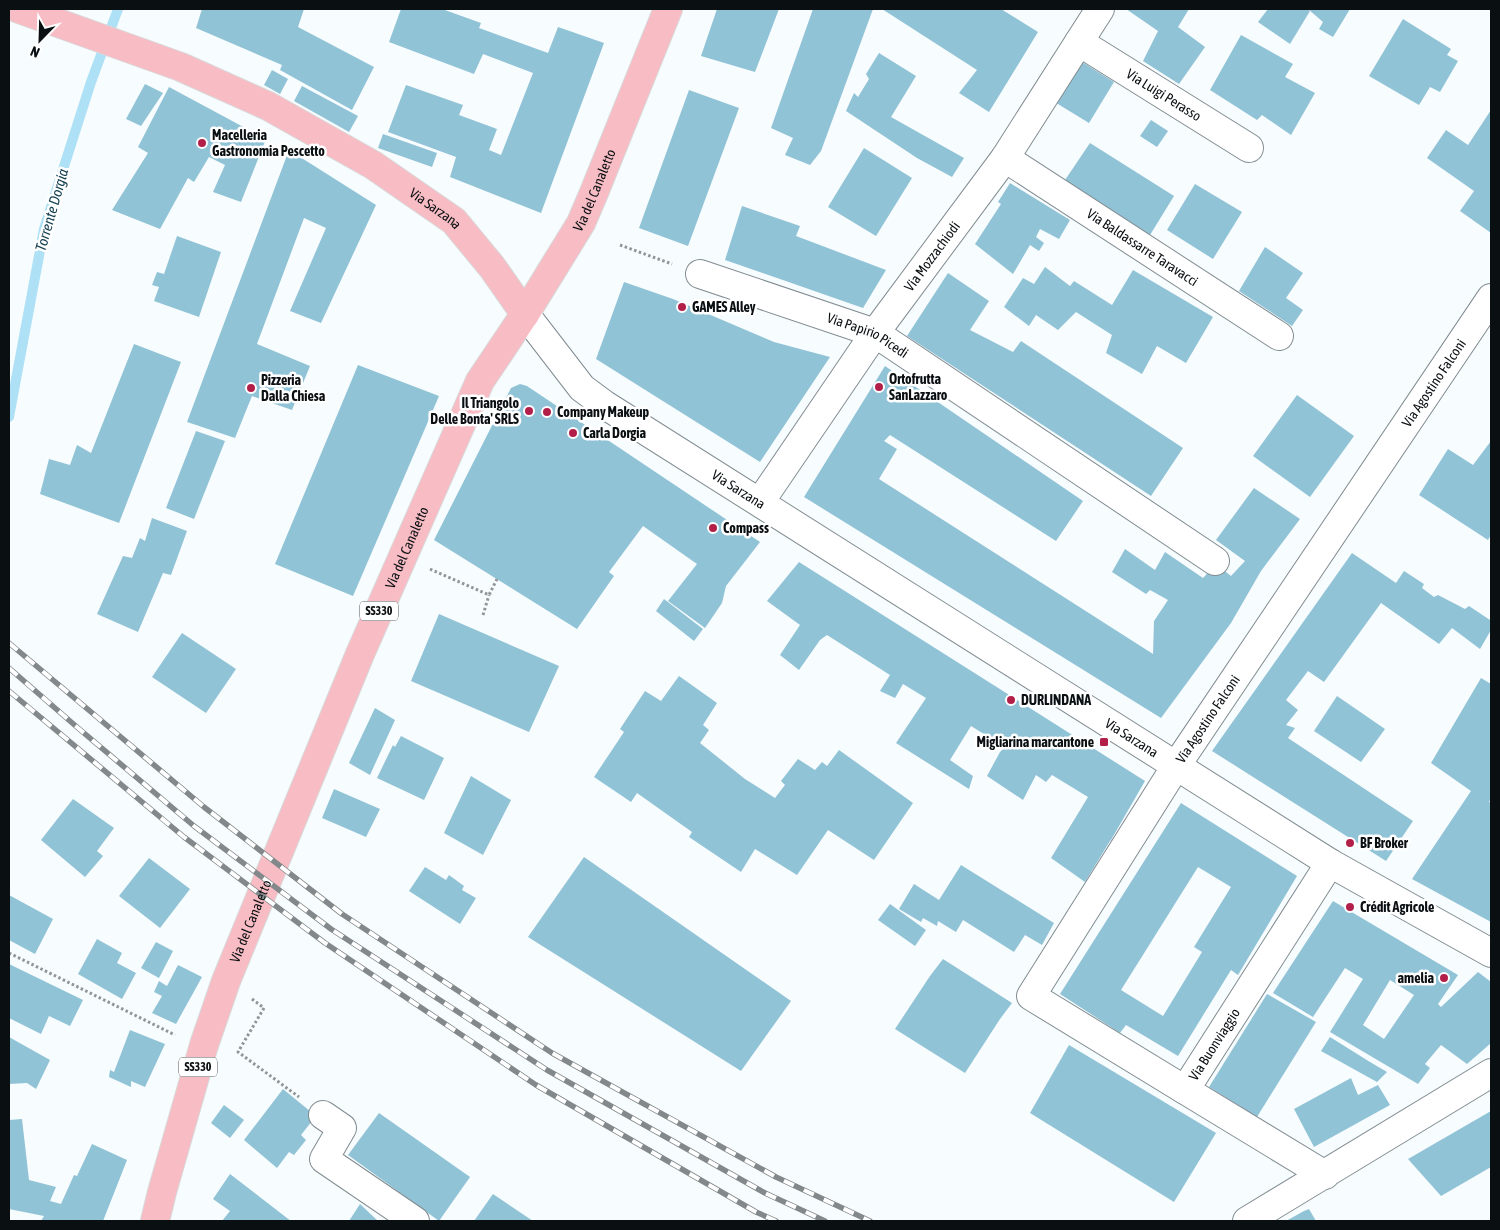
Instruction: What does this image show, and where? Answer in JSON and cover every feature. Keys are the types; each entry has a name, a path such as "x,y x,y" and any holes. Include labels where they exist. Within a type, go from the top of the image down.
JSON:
{"main road":[{"name":"Via Sarzana","path":"19,9 181,67 268,106 373,166 454,221 492,267 525,314"},
{"name":"Via del Canaletto","path":"155,1221 204,1045 226,981 360,654 480,381 525,314 581,223 668,9"}],"street":[{"name":"Via Mozzachiodi","path":"760,502 875,334 1005,158 1100,9"},
{"name":"Via Luigi Perasso","path":"1078,42 1248,148"},
{"name":"Via Baldassarre Taravacci","path":"1005,158 1279,336"},
{"name":"Via Papirio Picedi","path":"700,274 875,334 1215,561"},
{"name":"Via Agostino Falconi","path":"1185,1090 1031,996 1176,766 1491,298"},
{"name":"Via Sarzana","path":"525,314 582,388 605,405 1330,863 1491,953"},
{"name":"Via Buonviaggio","path":"1325,1175 1185,1090 1330,863"},
{"path":"1247,1221 1491,1073"},
{"path":"323,1115 342,1128 324,1159 415,1221"}],"path":[{"path":"620,245 700,274"},
{"path":"402,557 489,595"},
{"path":"483,615 489,595 497,579"},
{"path":"9,953 176,1036"},
{"path":"226,981 264,1008 238,1052 323,1115"}],"building":[{"path":"202,9 304,9 298,27 374,67 352,110 280,70 282,65 196,28"},
{"path":"401,9 442,9 481,23 479,28 548,53 558,27 604,43 541,213 450,177 456,157 388,132 406,85 463,105 459,115 497,129 489,150 501,155 533,73 483,54 474,74 389,42"},
{"path":"717,9 779,9 755,72 701,56"},
{"path":"813,9 873,9 821,151 810,165 785,155 793,138 771,128"},
{"path":"882,9 1001,9 1038,32 989,112 959,93 977,70"},
{"path":"1126,9 1189,9 1178,27 1205,47 1179,84 1143,61 1158,31"},
{"path":"1268,9 1307,9 1310,11 1290,44 1258,22"},
{"path":"1308,9 1350,9 1333,37 1319,29 1323,22"},
{"path":"1403,19 1451,49 1447,55 1458,61 1440,92 1430,87 1419,105 1369,76"},
{"path":"1241,35 1293,64 1285,77 1315,93 1291,135 1262,115 1257,120 1210,90"},
{"path":"879,53 916,76 891,117 964,158 952,177 917,158 846,111 854,93 858,97 869,79 866,74"},
{"path":"1079,60 1114,82 1089,123 1053,101"},
{"path":"272,70 288,79 280,94 264,85"},
{"path":"145,84 163,93 141,126 126,119"},
{"path":"302,86 358,116 349,132 294,101"},
{"name":"Macelleria Gastronomia Pescetto","path":"169,87 266,139 241,202 213,192 225,165 209,157 194,182 188,178 160,229 112,210 148,153 138,147"},
{"path":"689,90 739,108 688,246 639,228"},
{"path":"1491,110 1491,233 1460,211 1474,191 1427,158 1446,130 1468,145"},
{"path":"1151,120 1168,131 1157,147 1140,136"},
{"path":"383,134 437,153 432,167 378,148"},
{"path":"1090,143 1174,196 1150,235 1065,180"},
{"path":"864,148 912,178 876,236 828,207"},
{"path":"289,150 376,205 321,323 290,311 326,228 304,218 257,344 310,366 292,410 252,396 235,438 187,422"},
{"path":"1010,183 1070,220 1059,239 1040,229 1036,237 1044,243 1039,251 1030,245 1013,274 975,244 1001,204 998,202"},
{"path":"1195,184 1242,212 1213,259 1167,230"},
{"path":"742,206 800,226 796,236 886,270 863,308 725,260"},
{"path":"177,236 221,252 199,317 154,301 159,287 152,285 157,272 164,274"},
{"path":"1265,247 1303,273 1286,298 1303,310 1292,326 1239,291"},
{"path":"1045,267 1070,286 1074,281 1112,305 1133,270 1213,317 1186,363 1157,346 1142,374 1106,353 1112,335 1076,312 1058,330 1036,315 1029,326 1004,307 1023,278 1034,284"},
{"path":"948,273 989,301 970,330 1013,352 1021,341 1183,448 1151,496 907,336"},
{"path":"624,282 673,299 774,342 830,357 760,462 596,359"},
{"path":"134,344 181,362 119,523 40,494 49,459 70,465 77,445 91,453"},
{"path":"358,365 439,396 353,596 275,564"},
{"path":"885,366 1083,501 1056,541 890,435 884,441 897,449 879,479 1153,654 1154,621 1168,600 1150,590 1146,594 1112,572 1125,549 1155,570 1165,552 1203,578 1216,564 1231,576 1245,561 1216,540 1254,488 1300,519 1261,571 1231,623 1161,718 804,497"},
{"path":"520,384 527,386 760,542 726,586 722,603 705,628 668,601 697,564 643,526 609,572 614,576 577,629 434,540 511,388"},
{"path":"1297,395 1354,436 1310,497 1253,456"},
{"path":"196,431 225,441 194,519 166,508"},
{"path":"1491,441 1491,535 1488,540 1419,495 1448,449 1473,465"},
{"path":"152,518 187,531 171,575 163,573 138,632 97,614 123,556 132,558 140,538 145,541"},
{"path":"1352,553 1396,583 1404,571 1424,584 1422,588 1434,597 1438,595 1465,609 1469,606 1490,620 1491,618 1491,630 1480,649 1452,628 1439,644 1381,603 1324,682 1308,671 1286,700 1298,710 1286,725 1295,728 1288,738 1413,821 1386,861 1212,751"},
{"path":"799,562 1145,781 1085,882 1051,858 1088,797 1052,775 1046,782 1036,775 1023,800 987,776 1000,752 1005,747 971,726 950,760 973,776 969,789 896,743 926,698 903,684 895,698 880,691 890,675 827,635 820,640 799,670 780,655 800,625 767,601"},
{"path":"664,599 703,629 694,641 656,611"},
{"path":"439,614 559,666 529,732 411,681"},
{"path":"182,633 236,669 206,713 152,677"},
{"path":"679,676 717,703 703,725 709,730 700,743 745,779 775,798 785,785 781,781 798,759 815,770 822,762 827,766 839,750 913,803 874,860 828,830 797,875 755,849 741,872 689,837 692,832 637,793 631,802 594,777 624,732 620,729 645,691 661,701"},
{"path":"1481,678 1491,684 1491,798 1489,802 1491,803 1491,922 1412,879 1471,791 1431,763"},
{"path":"1337,696 1385,729 1361,762 1314,731"},
{"path":"375,708 395,720 370,775 349,763"},
{"path":"401,736 444,758 424,800 377,778 393,745 395,747"},
{"path":"471,776 511,800 483,855 444,833"},
{"path":"334,789 380,809 366,837 322,818"},
{"path":"73,799 114,828 97,851 103,856 85,877 41,840"},
{"path":"1181,803 1297,876 1238,975 1231,970 1178,1056 1126,1025 1120,1033 1060,994","holes":["1198,867 1231,887 1194,947 1202,952 1163,1016 1121,990"]},
{"path":"584,857 791,1001 741,1071 528,937"},
{"path":"149,858 190,889 160,928 119,896"},
{"path":"961,865 1054,923 1042,945 1025,935 1014,952 963,920 956,932 938,921 937,926 923,918 921,922 899,909 914,884 939,900"},
{"path":"425,867 446,880 449,875 464,886 462,890 476,898 460,924 409,891"},
{"path":"9,895 53,919 35,954 9,940"},
{"path":"1333,901 1458,975 1438,1004 1441,1007 1478,972 1491,982 1491,1043 1467,1064 1441,1045 1425,1064 1430,1068 1418,1084 1330,1032 1363,979 1345,968 1313,1017 1273,993","holes":["1390,980 1414,995 1384,1039 1363,1025"]},
{"path":"890,904 926,930 915,946 878,920"},
{"path":"97,939 122,953 117,963 136,973 122,999 78,974"},
{"path":"156,942 173,951 159,978 141,968"},
{"path":"943,959 1012,1003 965,1073 895,1029"},
{"path":"9,964 83,1000 70,1026 49,1016 41,1034 9,1018"},
{"path":"178,965 202,977 176,1024 152,1013 162,996 154,992 159,981 167,986"},
{"path":"1267,994 1316,1022 1257,1117 1209,1087"},
{"path":"130,1030 165,1044 145,1087 131,1081 131,1087 109,1077 110,1070 114,1072"},
{"path":"9,1037 50,1060 36,1089 27,1083 9,1084"},
{"path":"1330,1037 1387,1072 1377,1082 1321,1051"},
{"path":"1069,1045 1216,1133 1174,1202 1030,1113"},
{"path":"1351,1078 1358,1095 1378,1085 1390,1105 1314,1147 1294,1109"},
{"path":"283,1089 316,1116 301,1135 306,1140 294,1155 289,1152 277,1168 244,1140"},
{"path":"224,1105 244,1120 230,1138 211,1123"},
{"path":"1491,1111 1491,1167 1441,1196 1408,1159"},
{"path":"379,1113 470,1177 439,1221 348,1155"},
{"path":"22,1119 29,1180 56,1187 50,1201 61,1204 74,1175 77,1176 92,1144 127,1160 103,1221 41,1221 44,1216 9,1209 9,1120"},
{"path":"230,1174 291,1221 222,1221 230,1211 213,1199"},
{"path":"493,1194 533,1221 474,1221"},
{"path":"360,1204 378,1221 349,1221"},
{"path":"1309,1209 1316,1221 1286,1221 1304,1211"}],"waterway":[{"name":"Torrente Dorgia","path":"9,417 44,229 91,82 118,9"}],"railway":[{"path":"9,643 204,807 342,914 552,1053 776,1177 870,1221"},
{"path":"9,668 194,826 331,929 547,1070 765,1193 825,1221"},
{"path":"9,691 184,837 325,943 536,1085 756,1212 776,1221"}],"place":[{"name":"Macelleria Gastronomia Pescetto","path":"202,143"},
{"name":"GAMES Alley","path":"682,307"},
{"name":"Ortofrutta SanLazzaro","path":"879,387"},
{"name":"Pizzeria Dalla Chiesa","path":"251,388"},
{"name":"Il Triangolo Delle Bonta' SRLS","path":"529,411"},
{"name":"Company Makeup","path":"547,412"},
{"name":"Carla Dorgia","path":"573,433"},
{"name":"Compass","path":"713,528"},
{"name":"DURLINDANA","path":"1011,700"},
{"name":"Migliarina marcantone","path":"1104,742"},
{"name":"BF Broker","path":"1350,843"},
{"name":"Crédit Agricole","path":"1350,907"},
{"name":"amelia","path":"1444,978"}]}
